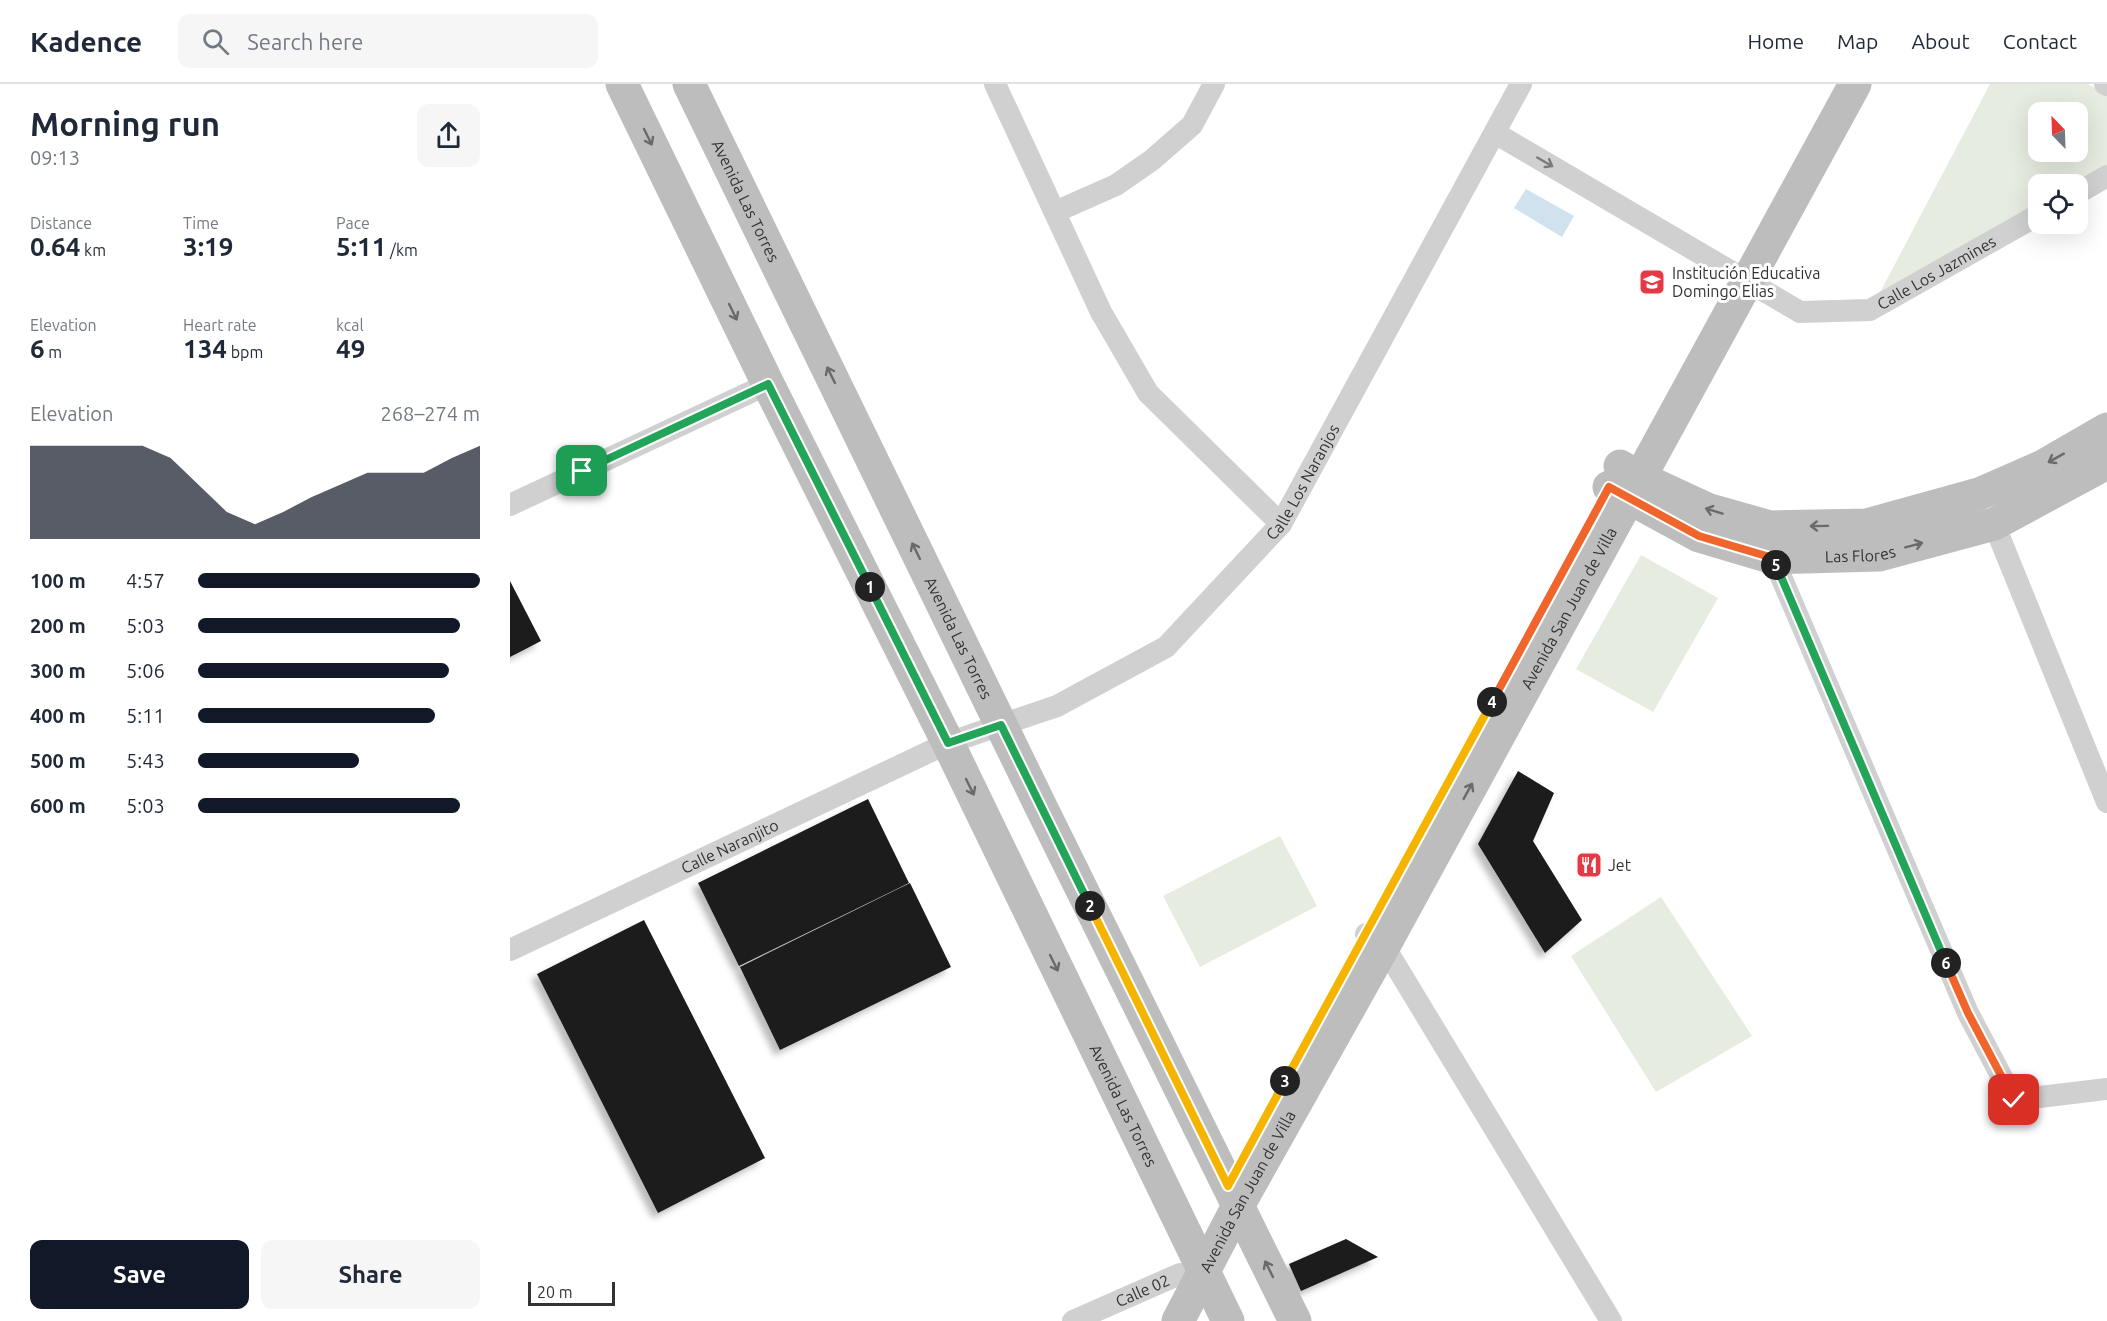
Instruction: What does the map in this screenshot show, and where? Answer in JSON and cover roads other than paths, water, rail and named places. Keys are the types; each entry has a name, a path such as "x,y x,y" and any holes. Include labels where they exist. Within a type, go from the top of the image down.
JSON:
{"street":[{"name":"Avenida Las Torres","path":"622,84 768,384 948,743 1192,1265 1228,1321"},
{"name":"Avenida Las Torres","path":"688,84 1295,1321"},
{"path":"1055,212 1116,186 1152,160 1192,125 1214,84"},
{"name":"Calle Los Naranjos","path":"948,743 1057,706 1166,647 1281,524 1521,84"},
{"name":"Avenida San Juan de Villa","path":"1739,275 1832,84"},
{"name":"Avenida San Juan de Villa","path":"1156,1321 1233,1196 1739,275 1855,84"},
{"path":"1003,89 1055,212 1101,312 1148,393 1281,524"},
{"name":"Calle Los Jazmines","path":"1495,133 1800,312 1870,310 2028,221"},
{"path":"2088,187 2107,176"},
{"path":"510,505 768,384"},
{"name":"Las Flores","path":"1771,543 1867,525 1979,494 2043,466 2107,429"},
{"name":"Las Flores","path":"1624,482 1699,536 1879,555 1994,524 2107,463"},
{"path":"1994,524 2107,802"},
{"path":"1771,543 1968,1013 2014,1100 2107,1089"},
{"name":"Calle Naranjito","path":"510,950 948,743"},
{"path":"1375,940 1611,1321"},
{"name":"Avenida San Juan de Villa","path":"1178,1321 1192,1265"},
{"name":"Calle 02","path":"1073,1321 1192,1265"}],"water":[{"path":"1526,189 1574,216 1562,237 1514,208"}],"place":[{"name":"Institución Educativa Domingo Elias","path":"1652,282"},
{"name":"Jet","path":"1589,865"}]}
